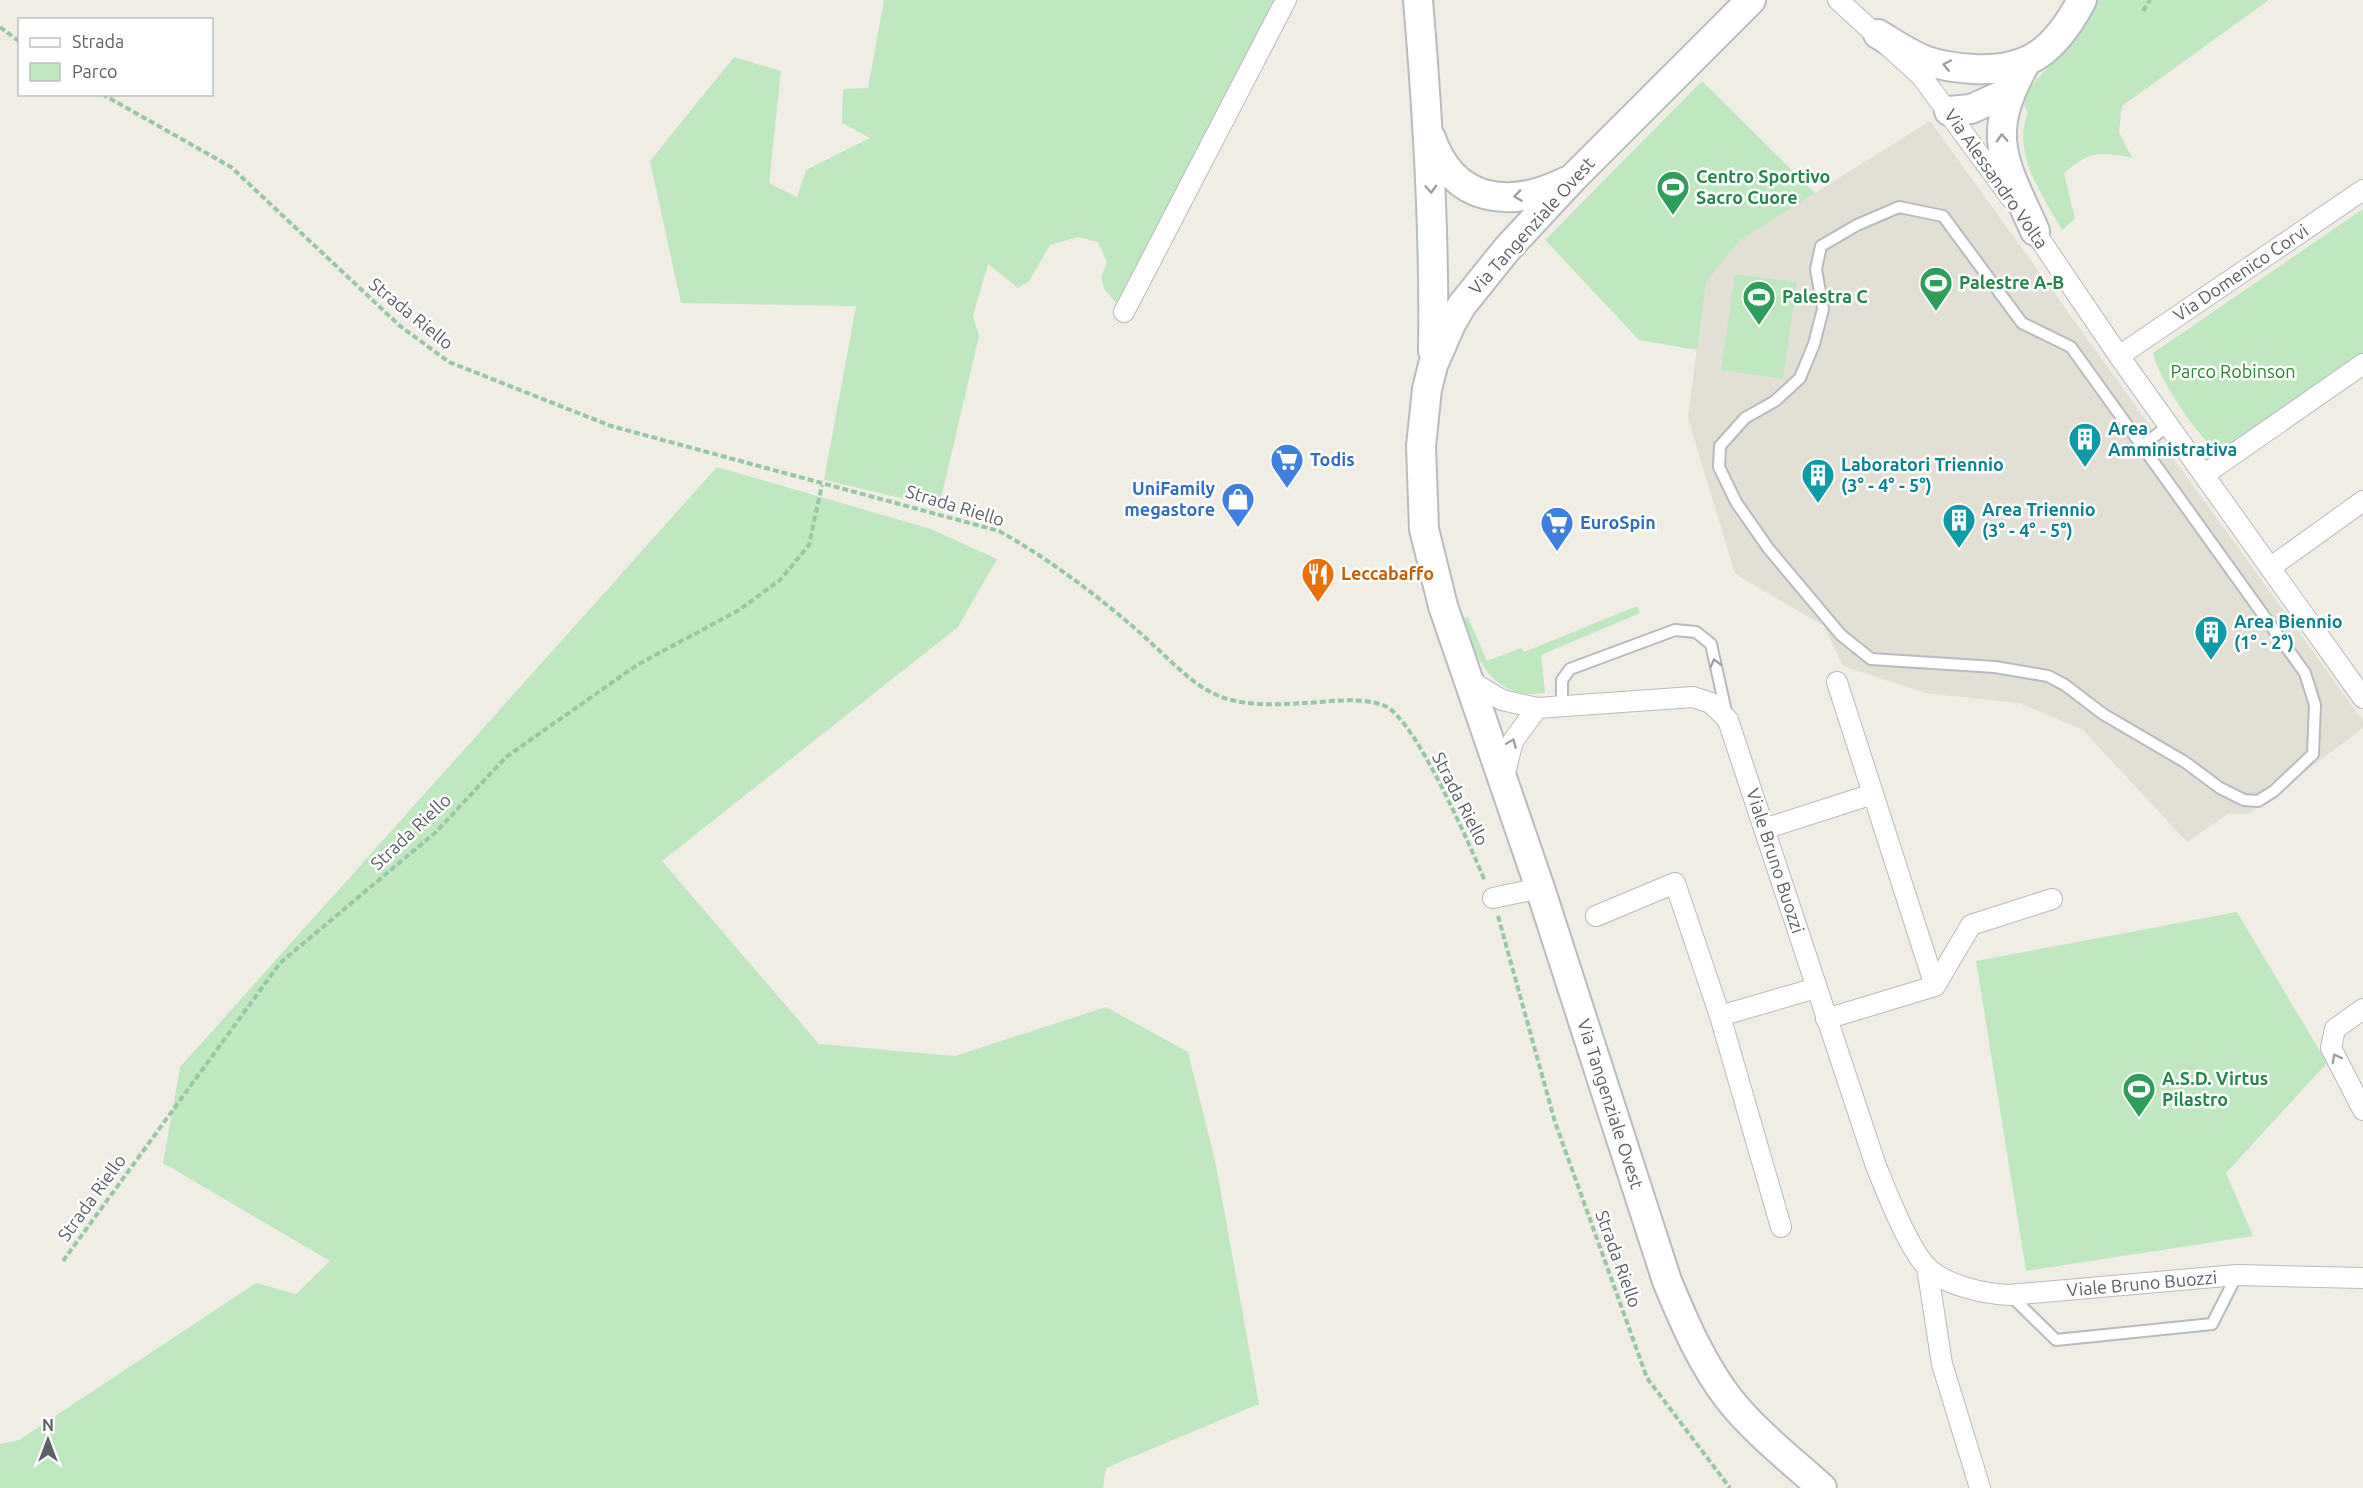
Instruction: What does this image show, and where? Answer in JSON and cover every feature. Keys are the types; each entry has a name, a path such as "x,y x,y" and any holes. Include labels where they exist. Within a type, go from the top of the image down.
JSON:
{"main road":[{"path":"1418,0 1429,130 1434,252 1433,365"},
{"name":"Via Tangenziale Ovest","path":"1751,0 1573,178 1507,249 1462,305 1433,365 1427,389 1421,446 1421,504 1432,571 1540,888 1667,1281 1691,1338 1730,1399 1781,1451 1822,1488"},
{"path":"1949,111 1971,109 2002,81 2054,42 2082,0"},
{"path":"1878,34 1927,61 2002,81"},
{"path":"2002,81 2003,159 2035,231"},
{"path":"1429,130 1448,169 1467,187 1484,196 1523,196 1540,192 1573,178"}],"street":[{"path":"1124,312 1286,0"},
{"name":"Via Alessandro Volta","path":"1838,0 1878,34 1922,77 1949,111 2363,698"},
{"name":"Via Domenico Corvi","path":"2120,356 2363,190"},
{"path":"2205,474 2363,364"},
{"path":"2271,567 2363,501"},
{"path":"1467,679 1502,700 1536,708 1693,697 1711,703 1728,720"},
{"path":"1837,682 1935,986"},
{"path":"1504,785 1505,770 1513,741 1536,708"},
{"name":"Viale Bruno Buozzi","path":"1728,720 1876,1166 1899,1220 1927,1267 1942,1364 1980,1488"},
{"path":"1764,830 1874,794"},
{"path":"1596,916 1675,883 1720,1016 1781,1227"},
{"path":"1493,898 1540,888"},
{"path":"1826,1019 1935,986 1971,925 2052,899"},
{"path":"1720,1016 1816,988"},
{"path":"2363,1010 2336,1029 2331,1048 2363,1110"},
{"name":"Viale Bruno Buozzi","path":"1927,1267 1956,1284 1990,1294 2237,1275 2363,1278"}],"lane":[{"path":"1899,207 1943,216 2022,323 2071,347 2142,446 2305,673 2315,705 2313,754 2274,791 2258,801 2244,800 2220,788 2185,762 2103,714 2066,685 2048,676 1995,667 1871,659 1841,635 1768,548 1736,502 1719,467 1720,446 1745,418 1775,401 1800,378 1814,344 1823,309 1816,269 1821,246 1857,225 1899,207"},
{"path":"2142,446 2169,426"},
{"path":"1562,706 1562,680 1570,669 1675,630 1696,632 1711,644 1728,720"},
{"path":"2009,1294 2056,1340 2212,1324 2237,1275"}],"path":[{"path":"2143,11 2150,0"},
{"path":"0,27 18,40"},
{"name":"Strada Riello","path":"106,96 231,167 400,326 449,362 611,426 822,485 956,517 999,531 1036,552 1099,597 1206,690 1238,702 1282,705 1354,700 1384,706 1399,716 1447,795 1493,898 1555,1122 1647,1378 1730,1488"},
{"name":"Strada Riello","path":"63,1261 280,963 436,832 506,757 637,665 739,610 780,580 809,545 822,485"}],"shaded area":[{"path":"1930,121 2363,721 2363,728 2248,814 2228,814 2187,842 2083,730 2019,703 1925,693 1843,666 1824,626 1735,574 1688,418 1705,282 1738,241"}],"green space":[{"path":"884,0 1277,0 1117,304 1105,290 1101,278 1107,262 1098,242 1078,237 1050,245 1029,281 1018,288 988,264 973,316 979,336 939,507 824,480 856,306 681,303 650,161 734,57 781,71 769,183 797,197 806,170 870,138 842,123 843,89 868,88"},
{"path":"2095,0 2269,0 2122,106 2119,132 2132,158 2111,154 2096,155 2081,160 2064,173 2075,219 2062,230 2038,188 2026,158 2023,143 2028,112 2020,99 2055,59"},
{"name":"Centro Sportivo Sacro Cuore","path":"1702,81 1815,193 1739,241 1706,282 1697,350 1639,340 1545,240"},
{"name":"Parco Robinson","path":"2363,209 2363,355 2221,454 2202,435 2181,408 2163,378 2153,353"},
{"name":"Palestra C","path":"1735,274 1797,282 1783,379 1721,370"},
{"path":"717,467 931,529 997,559 958,627 662,861 819,1044 955,1056 1106,1007 1188,1052 1216,1165 1259,1404 1106,1468 1103,1488 0,1488 0,1444 19,1440 256,1283 296,1294 330,1261 163,1163 180,1067"},
{"path":"1637,606 1640,613 1541,655 1545,693 1528,694 1513,691 1500,684 1480,661 1461,618 1468,617 1487,661 1521,648 1524,652"},
{"name":"A.S.D. Virtus Pilastro","path":"2237,912 2327,1063 2226,1173 2253,1236 2026,1271 1976,961"}],"place":[{"name":"Centro Sportivo Sacro Cuore","path":"1673,216"},
{"name":"Palestre A-B","path":"1936,312"},
{"name":"Palestra C","path":"1759,326"},
{"name":"Area Amministrativa","path":"2085,468"},
{"name":"Todis","path":"1287,489"},
{"name":"Laboratori Triennio (3° - 4° - 5°)","path":"1818,504"},
{"name":"UniFamily megastore","path":"1238,528"},
{"name":"Area Triennio (3° - 4° - 5°)","path":"1959,549"},
{"name":"EuroSpin","path":"1557,552"},
{"name":"Leccabaffo","path":"1318,603"},
{"name":"Area Biennio (1° - 2°)","path":"2211,661"},
{"name":"A.S.D. Virtus Pilastro","path":"2139,1118"}]}
